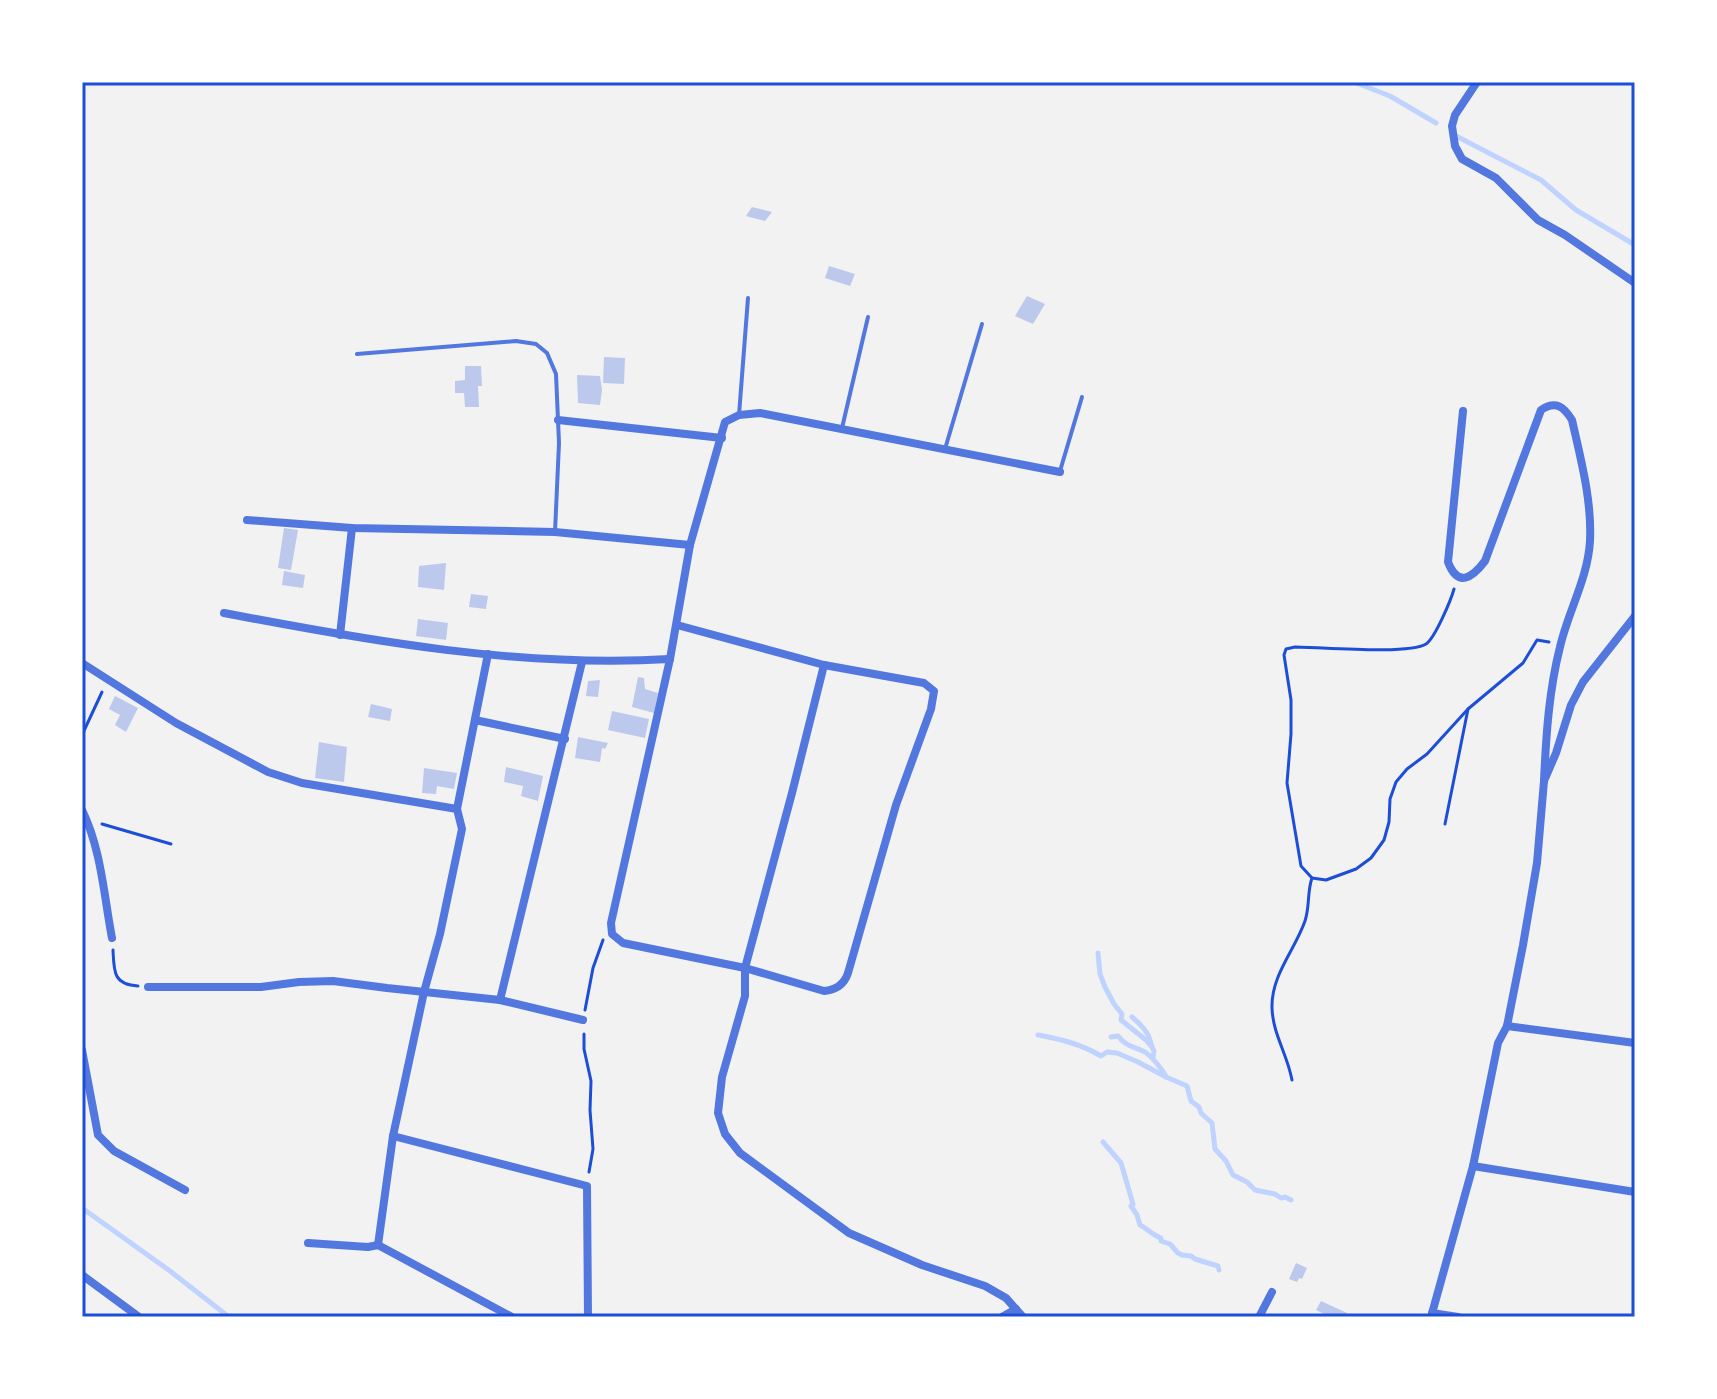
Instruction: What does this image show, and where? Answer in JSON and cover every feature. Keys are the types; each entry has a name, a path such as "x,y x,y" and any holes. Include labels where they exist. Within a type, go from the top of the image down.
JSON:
{"street":[{"path":"1477,82 1455,115 1452,126 1455,146 1462,159 1496,178 1538,220 1635,283"},
{"path":"1458,1317 1432,1315 1473,1166 1498,1043 1507,1026 1537,863 1554,672 1590,545 1590,514 1572,420 1565,408 1548,405 1541,410 1485,561 1475,575 1465,578 1452,572 1448,562 1463,411"},
{"path":"677,625 824,665 924,683 934,691 931,709 896,805 846,980 835,989 824,991 745,968 623,943 612,934 611,923 670,659 690,545 725,422 739,415 760,413 1060,472"},
{"path":"558,420 722,438"},
{"path":"247,520 352,528 555,532 690,545"},
{"path":"340,635 352,528"},
{"path":"224,613 340,635 488,654 582,662 670,659"},
{"path":"1544,781 1571,705 1583,682 1635,616"},
{"path":"378,1245 393,1136 462,829 457,809 488,654"},
{"path":"500,1000 582,662"},
{"path":"82,663 176,723 268,772 302,783 457,809"},
{"path":"824,665 745,968 745,996 722,1077 718,1113 725,1134 740,1153 849,1233 922,1265 985,1286 1006,1298 1023,1317"},
{"path":"475,720 565,739"},
{"path":"82,810 97,855 112,938"},
{"path":"148,987 261,987 333,981 500,1000 583,1020"},
{"path":"1507,1026 1635,1043"},
{"path":"82,1050 98,1135 114,1151 185,1190"},
{"path":"393,1136 587,1186 588,1317"},
{"path":"1473,1166 1635,1192"},
{"path":"308,1243 378,1245 512,1317"},
{"path":"82,1275 139,1317"},
{"path":"1259,1317 1272,1292"},
{"path":"1002,1317 1016,1309"}],"lane":[{"path":"739,415 748,298"},
{"path":"842,428 868,317"},
{"path":"945,449 982,324"},
{"path":"357,354 516,341 536,344 547,353 556,374 555,532"},
{"path":"1060,472 1082,397"}],"path":[{"path":"1458,577 1450,604 1432,639 1424,645 1397,650 1286,649 1284,655 1291,700 1287,783 1301,866 1312,878 1326,880 1356,869 1371,858 1384,840 1390,799 1396,782 1407,769 1427,754 1468,709 1523,663 1537,640 1561,643"},
{"path":"82,735 108,679"},
{"path":"1445,824 1468,709"},
{"path":"87,820 171,844"},
{"path":"1292,1080 1275,1032 1272,996 1304,924 1312,878"},
{"path":"587,1186 593,1149 591,1081 584,1049 583,1020 598,951 604,937 612,934"},
{"path":"112,938 115,972 119,980 125,986 148,987"}],"building":[{"path":"752,207 772,212 765,221 746,216"},
{"path":"829,266 855,274 850,286 825,278"},
{"path":"1027,296 1045,304 1033,324 1015,316"},
{"path":"604,357 625,358 624,384 603,383"},
{"path":"465,366 481,366 479,407 465,407 464,393 455,393 455,381 465,380"},
{"path":"577,375 600,376 600,405 578,403"},
{"path":"284,528 298,530 291,570 278,568"},
{"path":"446,563 444,590 418,587 419,566"},
{"path":"284,571 305,575 303,588 282,585"},
{"path":"471,594 488,596 486,609 469,607"},
{"path":"418,619 448,623 446,640 416,636"},
{"path":"638,677 644,678 645,689 658,693 654,713 632,707"},
{"path":"600,680 598,697 586,696 588,681"},
{"path":"115,696 138,708 126,732 115,725 120,715 109,709"},
{"path":"371,704 392,709 390,721 368,717"},
{"path":"612,711 649,719 645,738 608,730"},
{"path":"578,737 608,743 605,749 602,748 600,762 575,758"},
{"path":"319,742 347,747 344,782 315,778"},
{"path":"506,767 543,776 538,801 521,796 523,786 504,782"},
{"path":"424,768 457,773 454,789 437,786 436,794 422,793"},
{"path":"1296,1263 1307,1268 1297,1282 1289,1279"},
{"path":"1321,1301 1347,1313 1345,1317 1330,1317 1316,1310"}],"waterway":[{"path":"1354,82 1390,96 1436,123"},
{"path":"1456,136 1541,180 1576,210 1635,245"},
{"path":"1098,953 1100,974 1122,1014 1121,1020 1151,1046"},
{"path":"1132,1017 1149,1037 1153,1058"},
{"path":"1038,1035 1070,1042 1101,1056 1107,1052 1117,1053 1166,1077"},
{"path":"1111,1037 1118,1036 1145,1052 1166,1077 1187,1086 1191,1101 1212,1123 1215,1149 1233,1175 1255,1190 1291,1200"},
{"path":"1103,1142 1121,1163 1133,1204 1131,1206 1140,1225 1170,1244 1178,1253 1218,1266 1219,1270"},
{"path":"82,1208 229,1317"}]}
